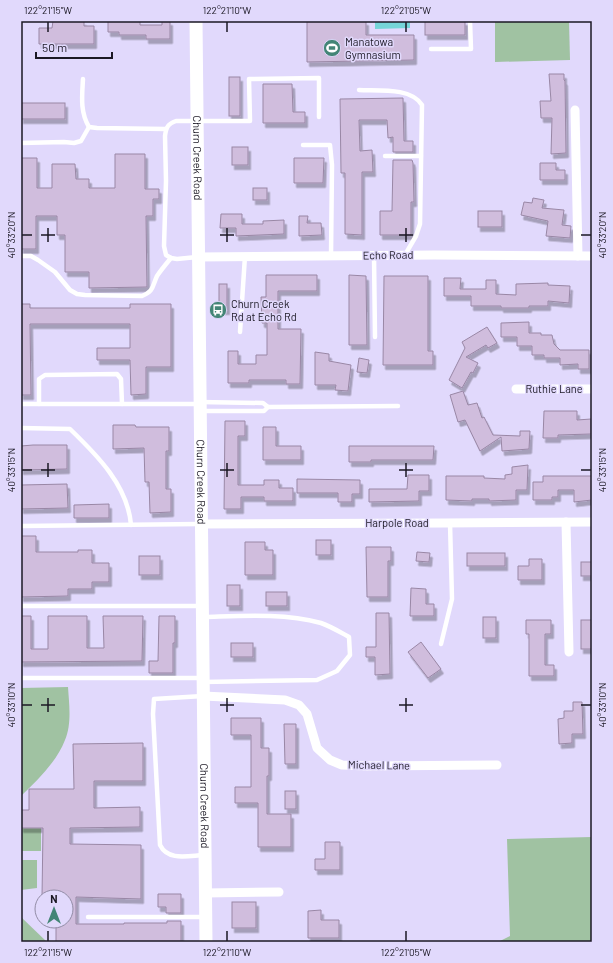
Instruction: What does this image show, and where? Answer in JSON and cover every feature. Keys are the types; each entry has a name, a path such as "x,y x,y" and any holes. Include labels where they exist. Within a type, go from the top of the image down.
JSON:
{"main road":[{"name":"Churn Creek Road","path":"196,21 206,942"}],"street":[{"path":"575,110 578,256"},
{"name":"Echo Road","path":"198,257 374,255 592,256"},
{"name":"Ruthie Lane","path":"516,389 592,389"},
{"path":"566,522 569,652"},
{"name":"Harpole Road","path":"201,524 592,522"},
{"name":"Michael Lane","path":"203,696 285,700 299,705 307,714 317,748 330,760 342,765 497,765"},
{"path":"205,893 279,892"}],"lane":[{"path":"431,49 471,49 470,21"},
{"path":"198,257 171,258 166,255 164,246 166,129 169,124 176,121 250,121 249,79 319,78 319,117"},
{"path":"82,79 82,104 84,119 89,127"},
{"path":"359,90 404,92 418,99 422,105 420,224 416,236 405,255"},
{"path":"89,127 166,129"},
{"path":"21,143 74,143 81,141 89,127"},
{"path":"303,145 330,144 332,165 331,256"},
{"path":"385,156 421,156"},
{"path":"374,255 375,337"},
{"path":"21,256 31,256 38,260 55,272 70,290 85,296 142,296 149,293 157,276 171,258"},
{"path":"240,332 245,256"},
{"path":"39,404 39,379 42,376 117,374 121,379 122,404"},
{"path":"200,406 263,403 268,407 398,406"},
{"path":"21,404 200,406 264,411 268,407"},
{"path":"21,428 70,429 91,450 120,486 130,511 131,525"},
{"path":"441,644 452,598 450,523"},
{"path":"21,526 201,524"},
{"path":"21,606 202,612 296,618 322,624 348,637 350,655 337,671 317,680 21,678"},
{"path":"203,696 154,699 153,714 160,845 163,852 169,855 205,855"},
{"path":"88,917 206,917"}],"shaded area":[{"path":"375,21 410,21 410,28 375,29"},
{"path":"495,21 569,21 570,60 495,62"},
{"path":"68,687 69,727 62,748 52,763 21,796 21,688"},
{"path":"21,828 41,828 41,851 21,851"},
{"path":"592,837 592,942 498,942 510,936 507,839"},
{"path":"21,860 37,860 37,888 21,890"},
{"path":"21,917 47,942 21,942"}],"building":[{"path":"53,21 84,21 84,26 94,26 94,44 39,44 39,28 52,28"},
{"path":"108,21 140,21 140,25 162,25 162,21 170,21 170,39 146,39 146,35 119,35 119,32 108,32"},
{"path":"307,21 366,21 366,35 414,35 414,60 307,62"},
{"path":"425,21 465,21 465,35 425,35"},
{"path":"549,74 564,74 566,153 551,154 552,118 541,118 540,101 551,101"},
{"path":"229,77 240,77 240,116 229,116"},
{"path":"263,84 292,84 293,112 305,112 305,123 263,123"},
{"path":"403,98 404,141 413,141 413,152 393,152 393,137 388,138 387,120 359,120 360,151 372,150 373,172 362,172 362,235 345,234 345,173 341,173 340,99"},
{"path":"21,103 65,103 65,119 21,119"},
{"path":"232,147 248,147 248,165 232,165"},
{"path":"115,154 145,154 145,189 159,189 159,199 153,199 153,216 146,216 147,287 89,288 89,272 65,272 65,235 57,235 57,216 36,216 36,249 21,249 21,158 37,158 37,188 52,188 52,164 75,164 76,179 89,179 89,188 115,188"},
{"path":"294,158 324,158 323,183 294,183"},
{"path":"393,160 412,160 413,163 414,202 411,202 411,235 380,235 380,211 392,211"},
{"path":"540,163 556,163 556,170 565,170 565,180 540,180"},
{"path":"253,188 267,188 267,200 253,200"},
{"path":"533,198 544,200 542,208 564,210 562,225 571,226 570,238 546,236 548,221 521,215 524,202 532,203"},
{"path":"478,211 502,211 502,227 478,227"},
{"path":"221,214 242,214 242,224 263,224 263,221 284,220 284,234 236,236 236,228 220,228"},
{"path":"299,216 308,216 307,223 321,223 322,235 299,236"},
{"path":"266,275 317,275 317,291 278,291 278,329 301,329 300,384 286,384 286,380 249,380 249,383 228,383 228,351 238,351 238,364 256,364 256,355 267,355 267,323 262,323 261,297 266,297"},
{"path":"349,275 366,276 367,345 349,345"},
{"path":"384,276 428,276 428,351 433,351 433,365 383,365"},
{"path":"444,278 461,278 460,289 486,289 486,280 496,280 496,294 516,295 516,284 548,283 548,285 570,286 569,303 548,301 548,306 529,306 529,308 471,306 471,296 444,296"},
{"path":"219,284 227,284 227,310 219,310"},
{"path":"21,304 30,304 30,308 130,308 130,304 171,304 171,367 146,367 146,394 131,395 130,360 97,360 97,348 130,348 130,324 30,324 31,395 21,395"},
{"path":"529,322 529,333 552,335 554,344 560,350 589,350 589,369 578,369 578,364 560,365 560,358 544,358 544,355 532,355 532,346 517,346 517,337 501,337 501,323"},
{"path":"487,327 497,343 488,348 486,345 466,357 478,363 462,388 449,380 465,348 462,342"},
{"path":"315,352 329,354 329,361 351,365 348,391 335,390 336,385 315,385"},
{"path":"359,358 369,360 367,373 357,372"},
{"path":"463,391 468,405 477,403 482,418 484,417 493,435 520,436 520,431 530,431 529,449 502,451 501,437 480,451 465,420 458,422 450,395"},
{"path":"544,411 577,411 577,420 591,419 591,434 558,435 558,438 543,438"},
{"path":"225,421 245,421 245,436 238,436 238,485 264,485 264,480 279,480 279,488 293,488 293,501 264,501 264,497 241,497 241,509 224,509"},
{"path":"113,425 169,427 169,451 166,451 166,489 171,489 171,512 150,513 149,482 145,482 144,448 113,449"},
{"path":"263,427 276,427 276,446 301,446 301,460 263,460"},
{"path":"67,445 67,469 21,470 21,446"},
{"path":"349,446 434,446 433,460 371,460 371,462 349,462"},
{"path":"528,465 527,490 516,490 516,500 446,500 446,476 484,476 484,478 505,479 505,475 512,474 512,467"},
{"path":"408,475 429,475 429,491 419,491 419,501 369,502 369,489 407,489"},
{"path":"543,476 592,476 592,500 574,502 574,490 558,490 558,497 552,497 552,500 533,500 533,482 543,482"},
{"path":"297,479 360,480 360,494 352,494 352,502 338,502 338,493 297,493"},
{"path":"67,484 68,508 21,509 21,485"},
{"path":"109,504 109,518 74,518 74,505"},
{"path":"21,536 36,536 36,552 78,552 78,550 92,550 92,563 109,563 109,582 92,582 92,589 68,589 68,596 21,597"},
{"path":"316,540 331,540 331,555 316,555"},
{"path":"245,542 265,542 265,550 273,550 273,575 245,575"},
{"path":"366,547 391,547 391,561 388,561 388,597 367,597"},
{"path":"417,552 430,553 429,562 416,561"},
{"path":"467,553 505,553 505,566 467,566"},
{"path":"139,556 160,556 160,575 139,575"},
{"path":"529,559 542,559 542,580 518,580 518,566 529,566"},
{"path":"581,562 592,562 592,576 581,576"},
{"path":"227,585 240,585 240,606 227,606"},
{"path":"411,588 426,589 426,604 434,604 434,616 410,616"},
{"path":"266,592 287,592 287,606 266,606"},
{"path":"376,613 389,613 390,674 375,675 375,657 366,657 366,647 376,647"},
{"path":"21,616 31,616 31,649 48,649 48,616 87,616 87,648 104,648 103,616 143,616 142,661 21,662"},
{"path":"159,616 175,616 173,673 149,673 149,661 158,661"},
{"path":"483,617 496,617 496,638 483,638"},
{"path":"526,620 551,620 551,634 545,634 545,665 554,665 554,676 529,676 529,634 526,634"},
{"path":"581,620 592,620 592,649 581,649"},
{"path":"421,642 441,669 428,678 408,652"},
{"path":"231,643 253,643 253,657 231,657"},
{"path":"573,702 582,702 583,734 572,734 572,743 559,744 558,719 564,718 564,711 573,711"},
{"path":"231,718 261,718 261,748 269,748 267,814 291,814 291,847 258,847 258,803 235,803 235,787 251,787 251,735 231,735"},
{"path":"284,724 296,724 296,764 285,764"},
{"path":"143,743 143,781 94,781 94,808 140,807 140,827 70,828 70,844 141,845 141,899 76,897 76,924 167,923 167,921 181,921 181,942 56,942 56,929 74,929 74,889 42,889 43,828 21,828 21,810 29,810 29,789 74,789 73,744"},
{"path":"285,791 296,791 296,809 285,809"},
{"path":"325,842 340,842 340,870 315,870 315,859 325,859"},
{"path":"158,894 181,894 181,913 166,913 166,907 158,907"},
{"path":"232,902 256,902 256,928 232,928"},
{"path":"321,910 321,920 339,920 339,938 308,938 308,911"}],"place":[{"name":"Manatowa Gymnasium","path":"332,48"},
{"name":"Churn Creek Rd at Echo Rd","path":"218,310"}]}
